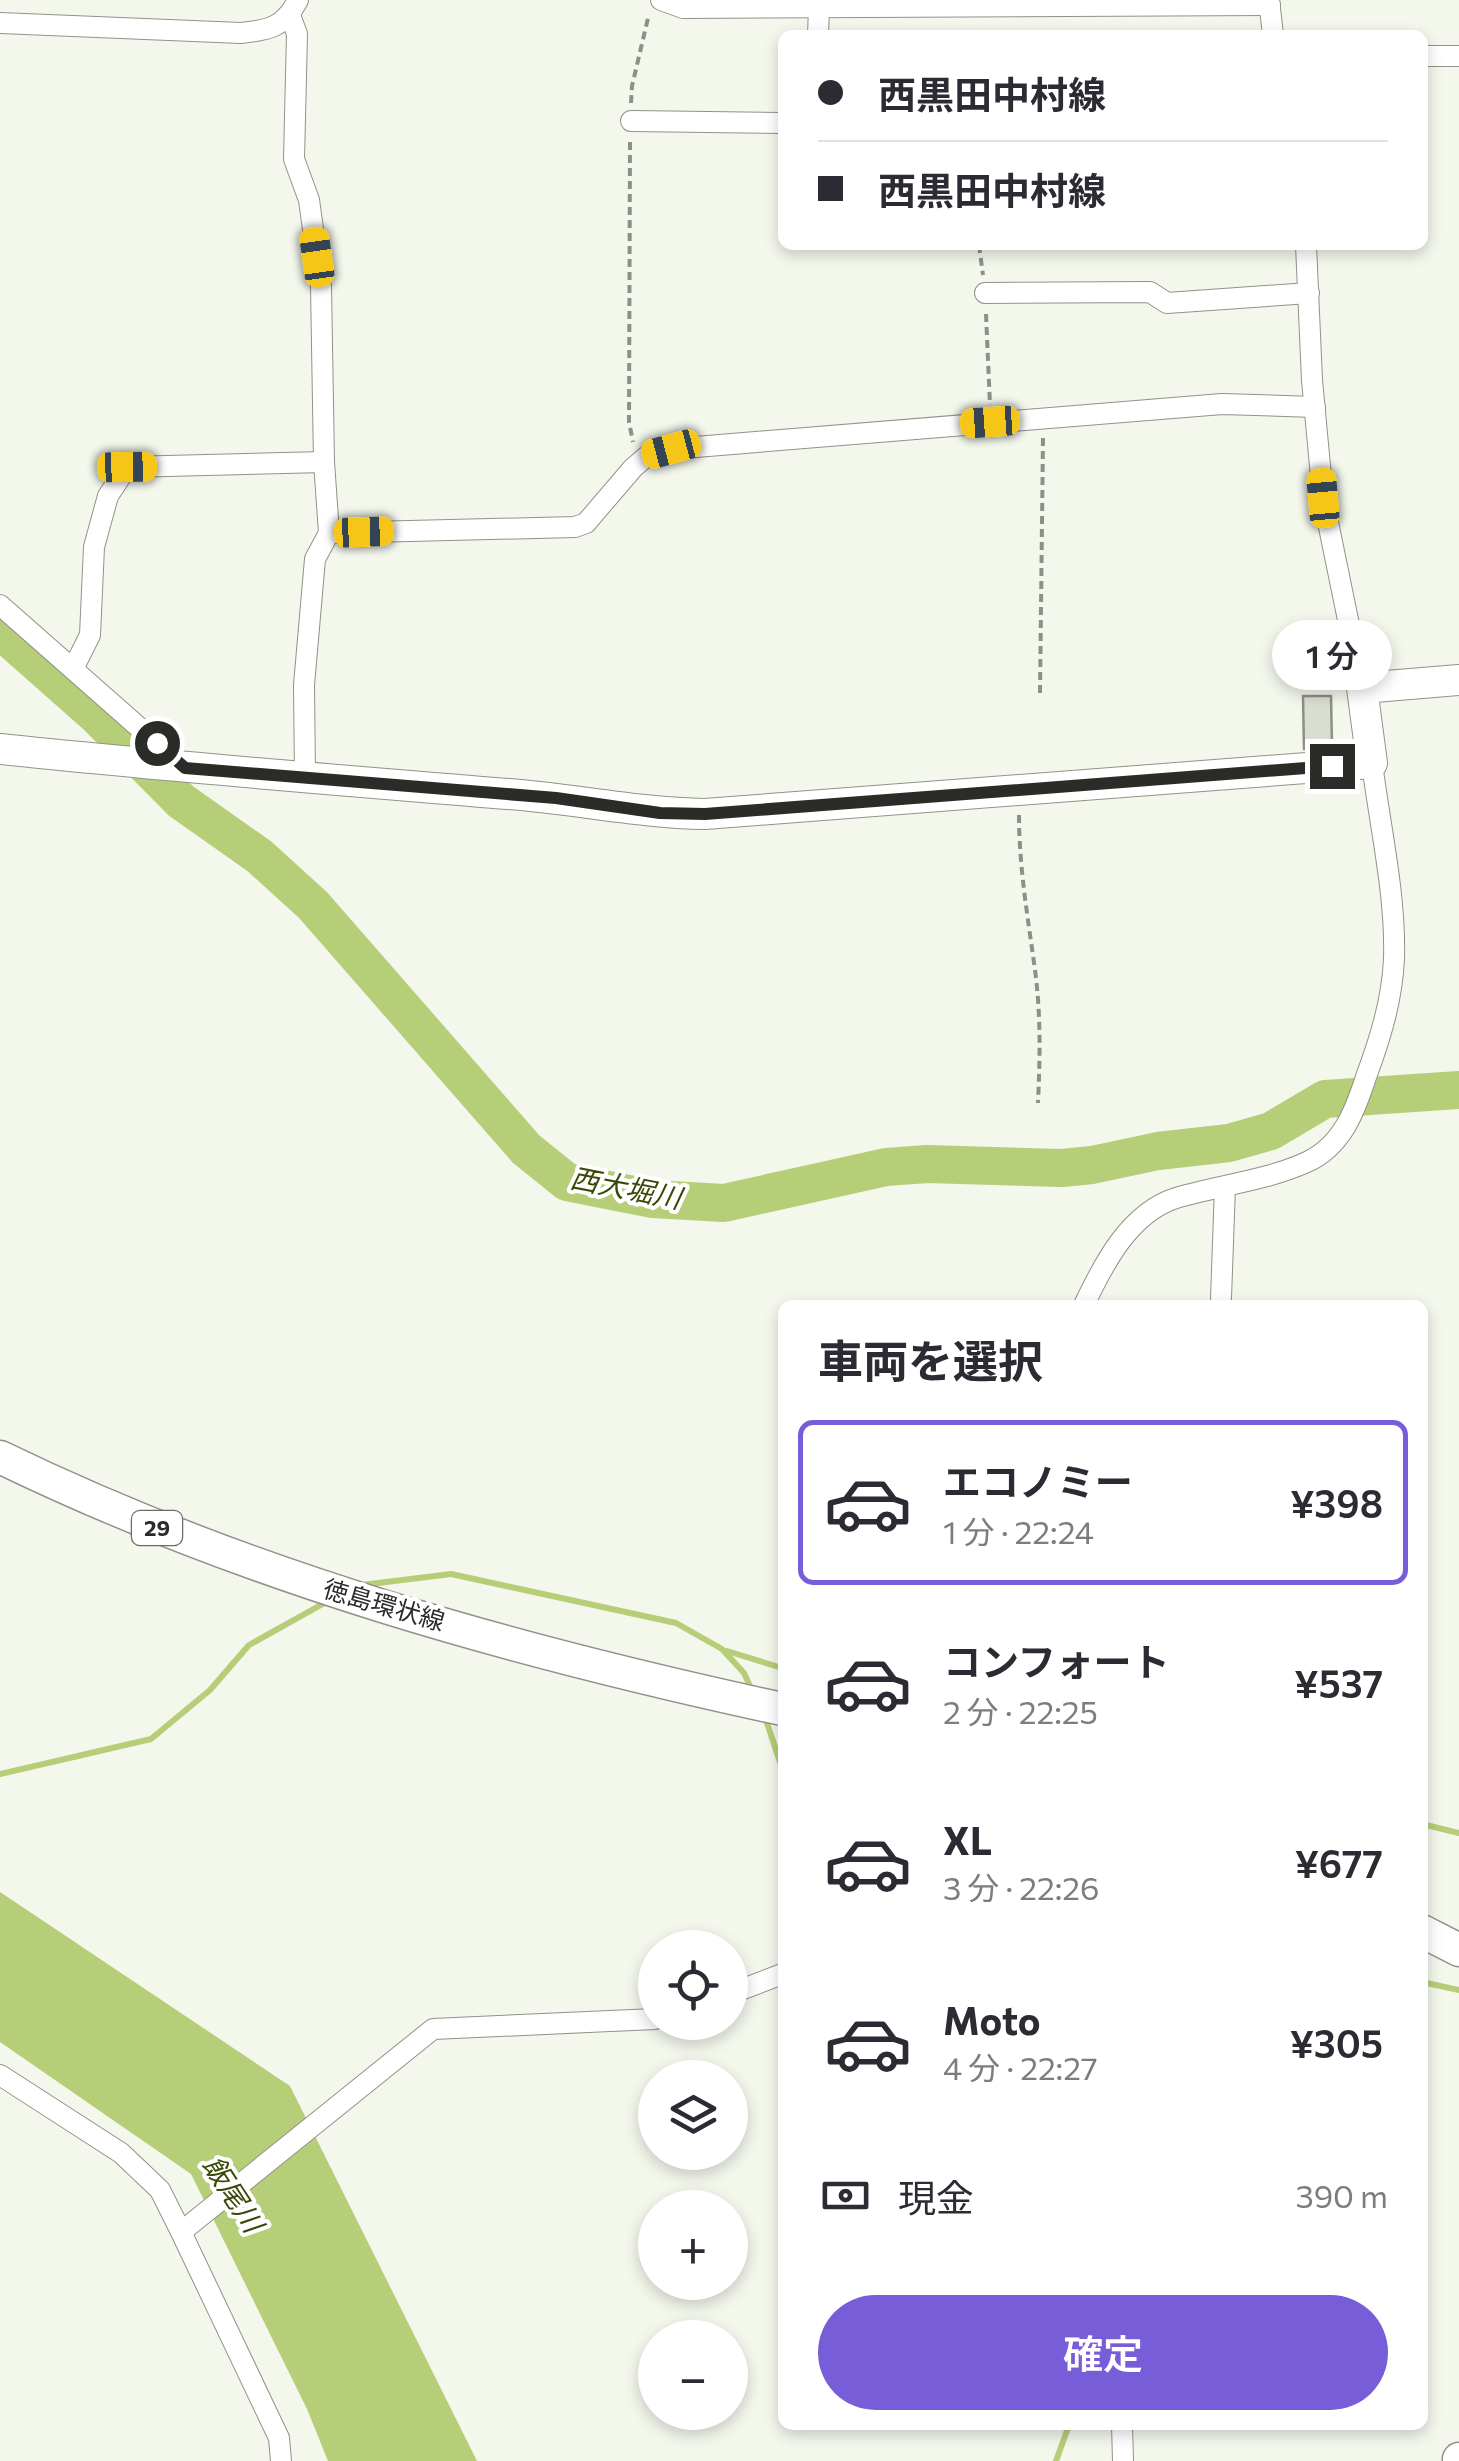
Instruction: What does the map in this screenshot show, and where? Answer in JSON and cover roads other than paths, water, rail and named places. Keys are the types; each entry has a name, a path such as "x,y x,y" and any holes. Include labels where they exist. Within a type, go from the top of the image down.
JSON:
{"main road":[{"path":"0,748 173,767 556,798 660,813 705,814 1372,763 1362,688 1459,680"},
{"name":"徳島環状線","path":"0,1457 180,1538 318,1586 708,1694 778,1708"},
{"path":"1428,1934 1459,1950"}],"street":[{"path":"660,0 683,8 1269,2 1272,30"},
{"path":"818,7 818,30"},
{"path":"0,23 241,34 274,30 294,8"},
{"path":"294,8 294,159 309,200 321,286 329,533 316,559 304,685 304,778"},
{"path":"1428,56 1459,56"},
{"path":"631,120 778,122"},
{"path":"1306,250 1323,498 1362,688"},
{"path":"985,293 1150,292 1166,303 1310,293"},
{"path":"329,533 575,527 586,522 646,456 671,449 1222,404 1315,407"},
{"path":"73,669 90,635 94,547 108,496 127,467 324,462"},
{"path":"0,606 73,669 173,767"},
{"path":"1086,1300 1105,1261 1148,1215 1172,1199 1255,1180 1311,1160 1334,1143 1356,1106 1386,1021 1394,959 1372,763"},
{"path":"1221,1298 1225,1187"},
{"path":"748,1987 778,1976"},
{"path":"188,2227 433,2029 638,2020"},
{"path":"0,2075 120,2153 160,2190 188,2227 279,2438 280,2461"},
{"path":"1122,2430 1122,2461"}],"water":[{"name":"飯尾川","path":"0,1892 290,2086 477,2461 328,2461 307,2409 191,2174 0,2042"}],"waterway":[{"name":"西大堀川","path":"0,630 96,715 181,801 259,856 313,905 526,1149 567,1182 653,1199 724,1203 886,1167 1092,1165 1158,1151 1229,1143 1271,1131 1325,1099 1459,1090"},
{"path":"362,1585 451,1574 676,1623 722,1649 744,1673 753,1693"},
{"path":"0,1774 151,1739 210,1690 249,1645 328,1601"},
{"path":"727,1651 778,1667"},
{"path":"765,1717 778,1756"},
{"path":"1428,1825 1459,1833"},
{"path":"1428,1983 1459,1990"},
{"path":"1056,2461 1067,2430"}]}
